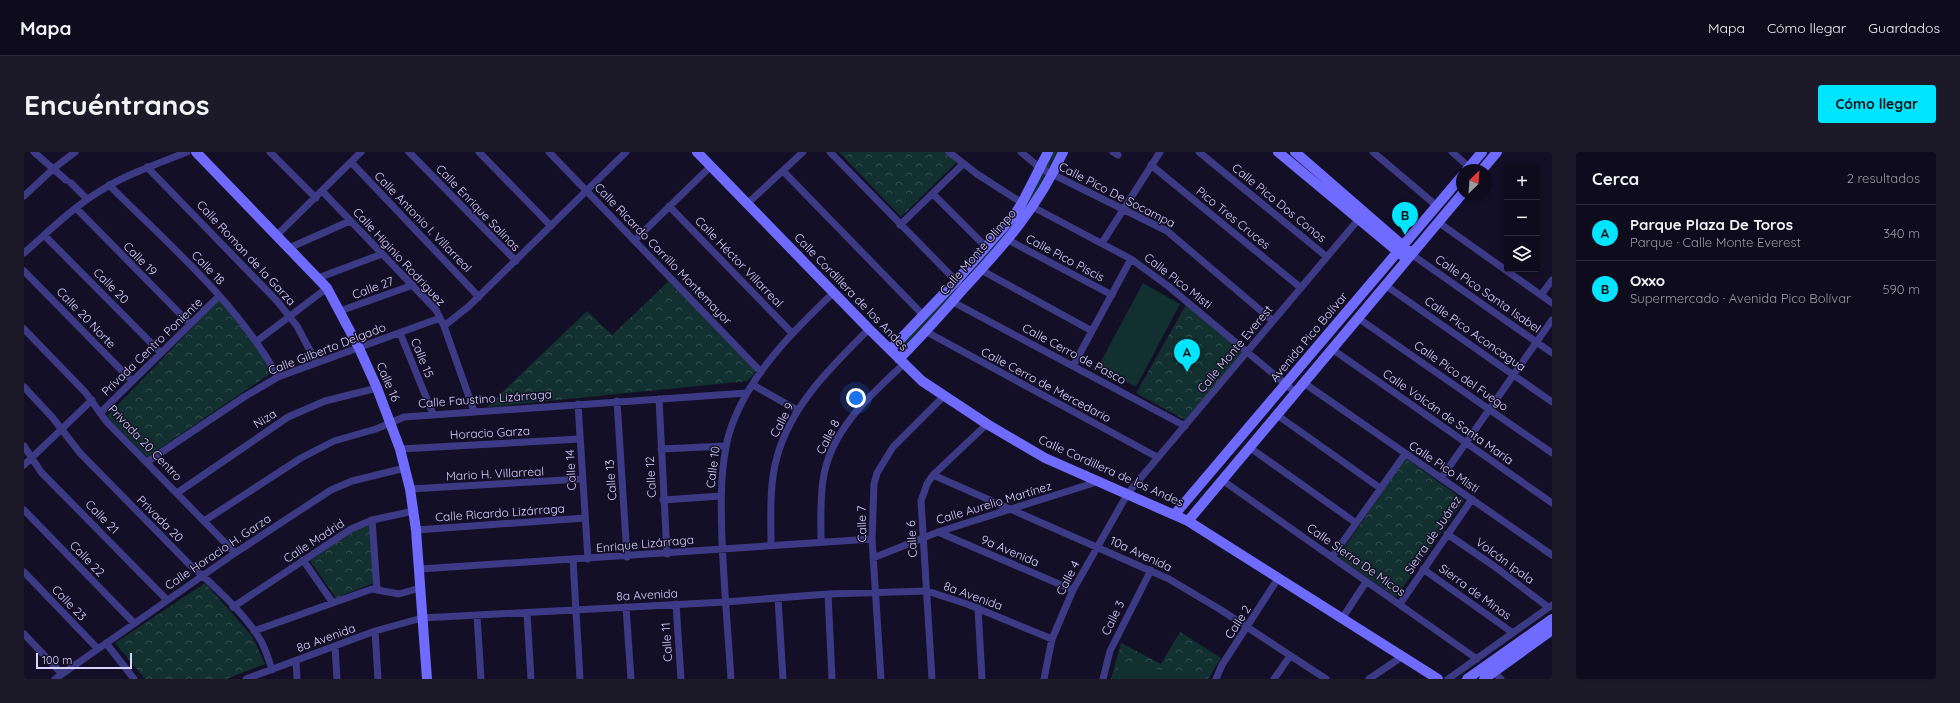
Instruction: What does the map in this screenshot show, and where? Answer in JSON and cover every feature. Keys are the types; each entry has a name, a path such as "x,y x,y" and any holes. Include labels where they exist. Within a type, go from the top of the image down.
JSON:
{"street":[{"path":"34,152 87,199"},
{"path":"24,196 53,168 74,152"},
{"path":"24,254 87,199 110,185 147,167 187,152"},
{"name":"Calle 16","path":"196,152 327,288 359,348 377,388 400,449 414,511 420,569 420,588 427,679"},
{"path":"277,235 361,152"},
{"name":"Calle Enrique Salinas","path":"409,152 516,261"},
{"path":"479,152 551,226"},
{"name":"Calle Ricardo Carrillo Montemayor","path":"549,152 761,372"},
{"name":"Calle Cordillera de los Andes","path":"697,152 833,293 901,362 922,381 988,424 1045,458 1128,493 1188,521 1438,679"},
{"path":"747,204 804,152"},
{"path":"830,152 964,289"},
{"path":"949,152 963,164 1022,203"},
{"name":"Calle Pico De Socampa","path":"1021,152 1040,168 1174,236 1273,321"},
{"name":"Calle Monte Olimpo","path":"890,350 956,281 1022,203 1048,152"},
{"name":"Calle Monte Olimpo","path":"901,362 925,331 1008,240 1033,208 1063,152"},
{"path":"1102,243 1160,152"},
{"name":"Calle Pico Dos Conos","path":"1199,152 1327,257"},
{"path":"1278,152 1358,220 1405,253"},
{"path":"1295,152 1405,253"},
{"path":"1373,152 1437,206"},
{"path":"1452,152 1463,164"},
{"path":"1472,164 1482,152"},
{"path":"1487,164 1497,152"},
{"path":"275,154 316,198"},
{"path":"444,326 461,314 479,297 587,191 622,154"},
{"name":"Calle Antonio I. Villarreal","path":"351,162 479,297"},
{"path":"900,225 963,164"},
{"name":"Pico Tres Cruces","path":"1151,165 1301,288"},
{"path":"635,240 711,166"},
{"name":"Calle Roman de la Garza","path":"147,167 256,277 290,316 316,362"},
{"path":"783,171 923,315"},
{"name":"Avenida Pico Bolívar","path":"1188,521 1385,285 1437,206 1456,183"},
{"name":"Calle 18","path":"110,185 220,296 257,341 278,377"},
{"name":"Calle Higinio Rodriguez","path":"322,191 430,303 444,326 474,411"},
{"path":"933,194 986,247"},
{"name":"Avenida Pico Bolívar","path":"1175,514 1286,384 1405,253 1438,222 1457,200"},
{"name":"Calle Héctor Villarreal","path":"669,206 792,333"},
{"name":"Calle 19","path":"76,208 190,324"},
{"name":"Calle Pico Misti","path":"1033,208 1131,259 1168,286 1295,392"},
{"name":"Calle Monte Everest","path":"1128,493 1358,220"},
{"path":"290,248 350,221"},
{"path":"1438,222 1552,303"},
{"name":"Calle 20","path":"44,235 161,352"},
{"name":"Calle Pico Piscis","path":"1008,240 1112,295"},
{"name":"Calle Pico Santa Isabel","path":"1405,253 1552,353"},
{"path":"318,278 382,254"},
{"path":"1072,366 1131,259"},
{"path":"981,270 1092,331"},
{"name":"Calle 20 Norte","path":"24,271 132,382"},
{"path":"1540,294 1552,280"},
{"name":"Calle 27","path":"340,311 413,285"},
{"name":"Calle Pico Aconcagua","path":"1385,285 1552,402"},
{"path":"257,341 327,288"},
{"name":"Calle 10","path":"731,679 725,602 721,496 726,446 734,421 747,393 761,372 792,333 833,293"},
{"name":"Privada Centro Poniente","path":"100,413 220,296"},
{"name":"Calle Cerro de Pasco","path":"952,302 1185,426"},
{"name":"Calle Gilberto Delgado","path":"147,462 244,397 278,377 440,318"},
{"name":"Calle Pico del Fuego","path":"1358,318 1490,408 1552,453"},
{"path":"1442,477 1552,320"},
{"name":"Privada 20 Centro","path":"24,329 92,400 100,413 235,553"},
{"name":"Calle 9","path":"771,545 771,503 774,468 786,432 797,410 836,362 869,329"},
{"name":"Calle Cerro de Mercedario","path":"925,331 1157,457"},
{"name":"Calle 15","path":"400,333 433,414"},
{"name":"Calle Volcán de Santa María","path":"1332,349 1552,503"},
{"name":"Calle 8","path":"822,541 823,480 833,448 855,412 901,362"},
{"name":"Calle Pico Misti","path":"1304,382 1405,454 1442,477 1552,555"},
{"path":"753,385 797,410"},
{"name":"Privada 20","path":"24,387 52,417 80,453 190,565 204,575 233,607 254,631 264,646 272,670"},
{"name":"Niza","path":"177,493 288,417 325,401 377,388"},
{"name":"Calle Faustino Lizárraga","path":"204,521 301,458 334,441 376,429 404,417 747,393"},
{"name":"Calle 7","path":"881,679 872,539 872,496 877,473 893,446 944,396"},
{"name":"Calle 12","path":"659,399 663,500 667,554"},
{"name":"Privada Centro Poniente","path":"24,465 92,400"},
{"name":"Calle 13","path":"617,401 627,556"},
{"name":"Calle 14","path":"578,404 588,559"},
{"path":"1277,415 1380,488"},
{"name":"Calle 6","path":"932,679 921,501 927,484 933,475 988,424"},
{"name":"Horacio Garza","path":"400,449 580,438"},
{"name":"Calle 21","path":"24,446 41,472 167,600"},
{"path":"661,449 726,446"},
{"path":"1249,447 1356,523"},
{"path":"1332,557 1405,454"},
{"name":"Calle Horacio H. Garza","path":"55,679 235,553 341,485 405,468"},
{"name":"10a Avenida","path":"933,475 1151,570 1194,593 1326,679"},
{"name":"Mario H. Villarreal","path":"410,489 582,479"},
{"name":"Calle Sierra De Micos","path":"1222,480 1477,659"},
{"name":"Calle Aurelio Martínez","path":"873,558 923,537 1100,481"},
{"name":"Calle 4","path":"1044,679 1052,639 1073,590 1128,493"},
{"path":"663,500 721,496"},
{"name":"Sierra de Juárez","path":"1400,604 1472,499"},
{"name":"Calle 22","path":"24,510 134,623"},
{"name":"Calle Madrid","path":"233,607 347,532 372,520 414,511"},
{"name":"Calle Ricardo Lizárraga","path":"416,530 585,518"},
{"path":"372,520 377,589"},
{"name":"9a Avenida","path":"938,532 1073,590"},
{"name":"Volcán Ipala","path":"1447,534 1550,606"},
{"name":"Enrique Lizárraga","path":"420,569 667,554 723,548 872,539"},
{"path":"303,560 333,603"},
{"path":"573,560 580,679"},
{"name":"Sierra de Minas","path":"1423,569 1513,633"},
{"name":"Calle 3","path":"1103,679 1110,650 1151,570"},
{"name":"Calle 23","path":"24,572 98,648"},
{"name":"Calle 2","path":"1216,679 1222,665 1248,628 1278,577"},
{"path":"1342,617 1366,582"},
{"path":"254,631 365,591 377,589 400,594 420,588"},
{"name":"8a Avenida","path":"246,679 256,677 375,631 422,618 527,614 828,594 927,591 978,608 1052,639"},
{"path":"828,594 832,679"},
{"path":"778,598 783,679"},
{"name":"Calle 11","path":"676,604 681,679"},
{"path":"1448,679 1550,606"},
{"path":"626,607 631,679"},
{"path":"978,608 982,679"},
{"path":"527,614 531,679"},
{"path":"477,616 481,679"},
{"path":"1467,679 1552,619"},
{"path":"1484,679 1497,675 1552,630"},
{"path":"375,631 378,679"},
{"path":"24,634 62,674"},
{"path":"106,643 134,679"},
{"path":"335,647 337,679"},
{"path":"1274,679 1290,656"},
{"path":"1369,679 1403,656"},
{"path":"296,661 297,679"}],"green space":[{"path":"839,152 947,152 958,161 901,217"},
{"path":"1050,152 1057,152 1021,219 964,280 961,278 1016,217"},
{"path":"670,280 757,370 748,381 487,407 587,311 612,335"},
{"path":"1143,283 1180,304 1136,387 1098,367"},
{"path":"955,284 959,287 901,350 899,346"},
{"path":"219,300 255,342 271,373 147,457 107,416"},
{"path":"1187,303 1244,351 1185,420 1136,393"},
{"path":"1405,458 1464,500 1396,597 1338,557"},
{"path":"369,525 370,528 374,583 336,598 310,561 350,533"},
{"path":"205,583 252,636 265,664 226,679 145,679 115,643"},
{"path":"1180,632 1221,658 1208,679 1111,679 1121,643 1161,664"},
{"path":"1119,663 1196,676 1195,679 1117,679"}],"place":[{"name":"Oxxo","path":"1405,235"},
{"name":"Parque Plaza De Toros","path":"1187,372"}]}
